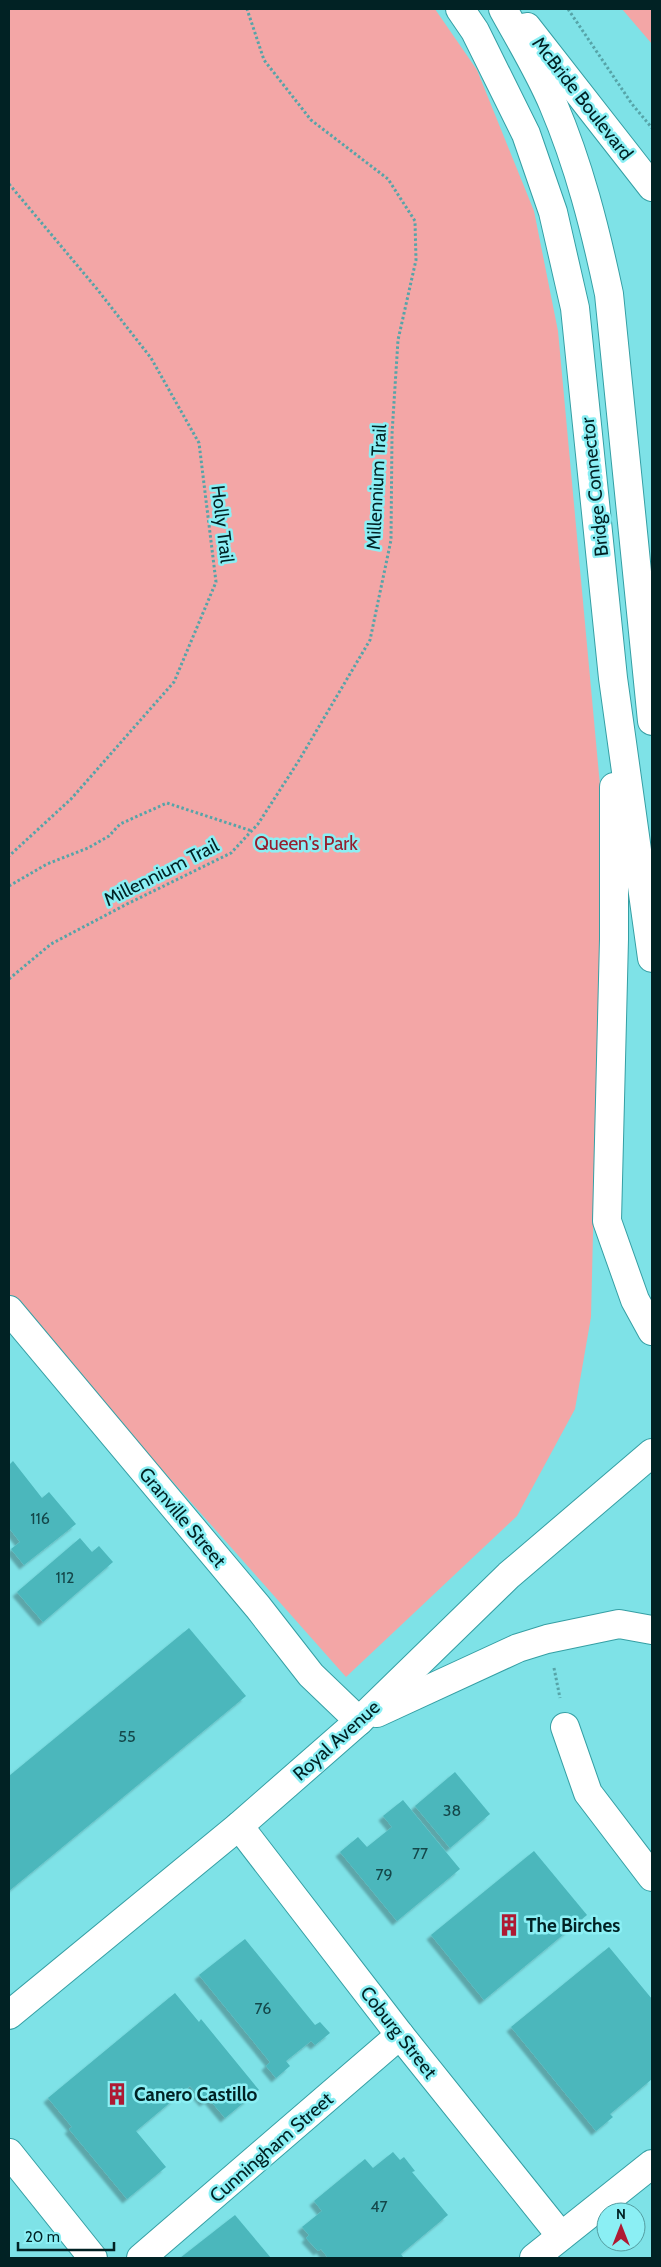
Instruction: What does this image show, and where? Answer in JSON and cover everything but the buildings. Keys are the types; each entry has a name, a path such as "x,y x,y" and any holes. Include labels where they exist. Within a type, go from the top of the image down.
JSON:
{"main road":[{"name":"Bridge Connector","path":"460,9 475,31 526,134 553,212 575,308 613,678 652,958"},
{"name":"Bridge Connector","path":"503,9 556,111 578,172 596,232 605,276 617,367 652,721"},
{"name":"McBride Boulevard","path":"513,9 652,187"},
{"path":"613,678 614,940 607,1221 635,1300 652,1331"},
{"name":"Granville Street","path":"9,1310 258,1607 311,1675 359,1721"},
{"name":"Royal Avenue","path":"9,2015 239,1826 359,1721 509,1575 652,1453"},
{"path":"359,1721 518,1648 547,1639 618,1624 652,1630"},
{"path":"565,1727 588,1793 652,1877"},
{"name":"Coburg Street","path":"239,1826 400,2035 561,2236"},
{"name":"Cunningham Street","path":"141,2258 400,2035"},
{"path":"9,2153 93,2258"},
{"path":"534,2258 652,2164"}],"path":[{"name":"Millennium Trail","path":"9,979 52,944 231,853 258,824 298,762 370,640 391,540 392,434 398,340 416,260 414,221 388,179 311,120 264,60 247,9"},
{"path":"568,9 632,104 652,128"},
{"name":"Holly Trail","path":"9,184 97,289 151,358 199,443 216,582 174,682 71,799 9,856"},
{"path":"9,886 47,864 88,848 109,836 120,824 167,803 252,831"}],"green space":[{"name":"Queen's Park","path":"9,9 435,9 477,70 534,211 558,331 603,818 591,1317 575,1409 517,1516 346,1677 9,1297"},
{"path":"622,9 652,9 652,44"}],"place":[{"name":"The Birches","path":"509,1925"},
{"name":"Canero Castillo","path":"117,2094"}]}
